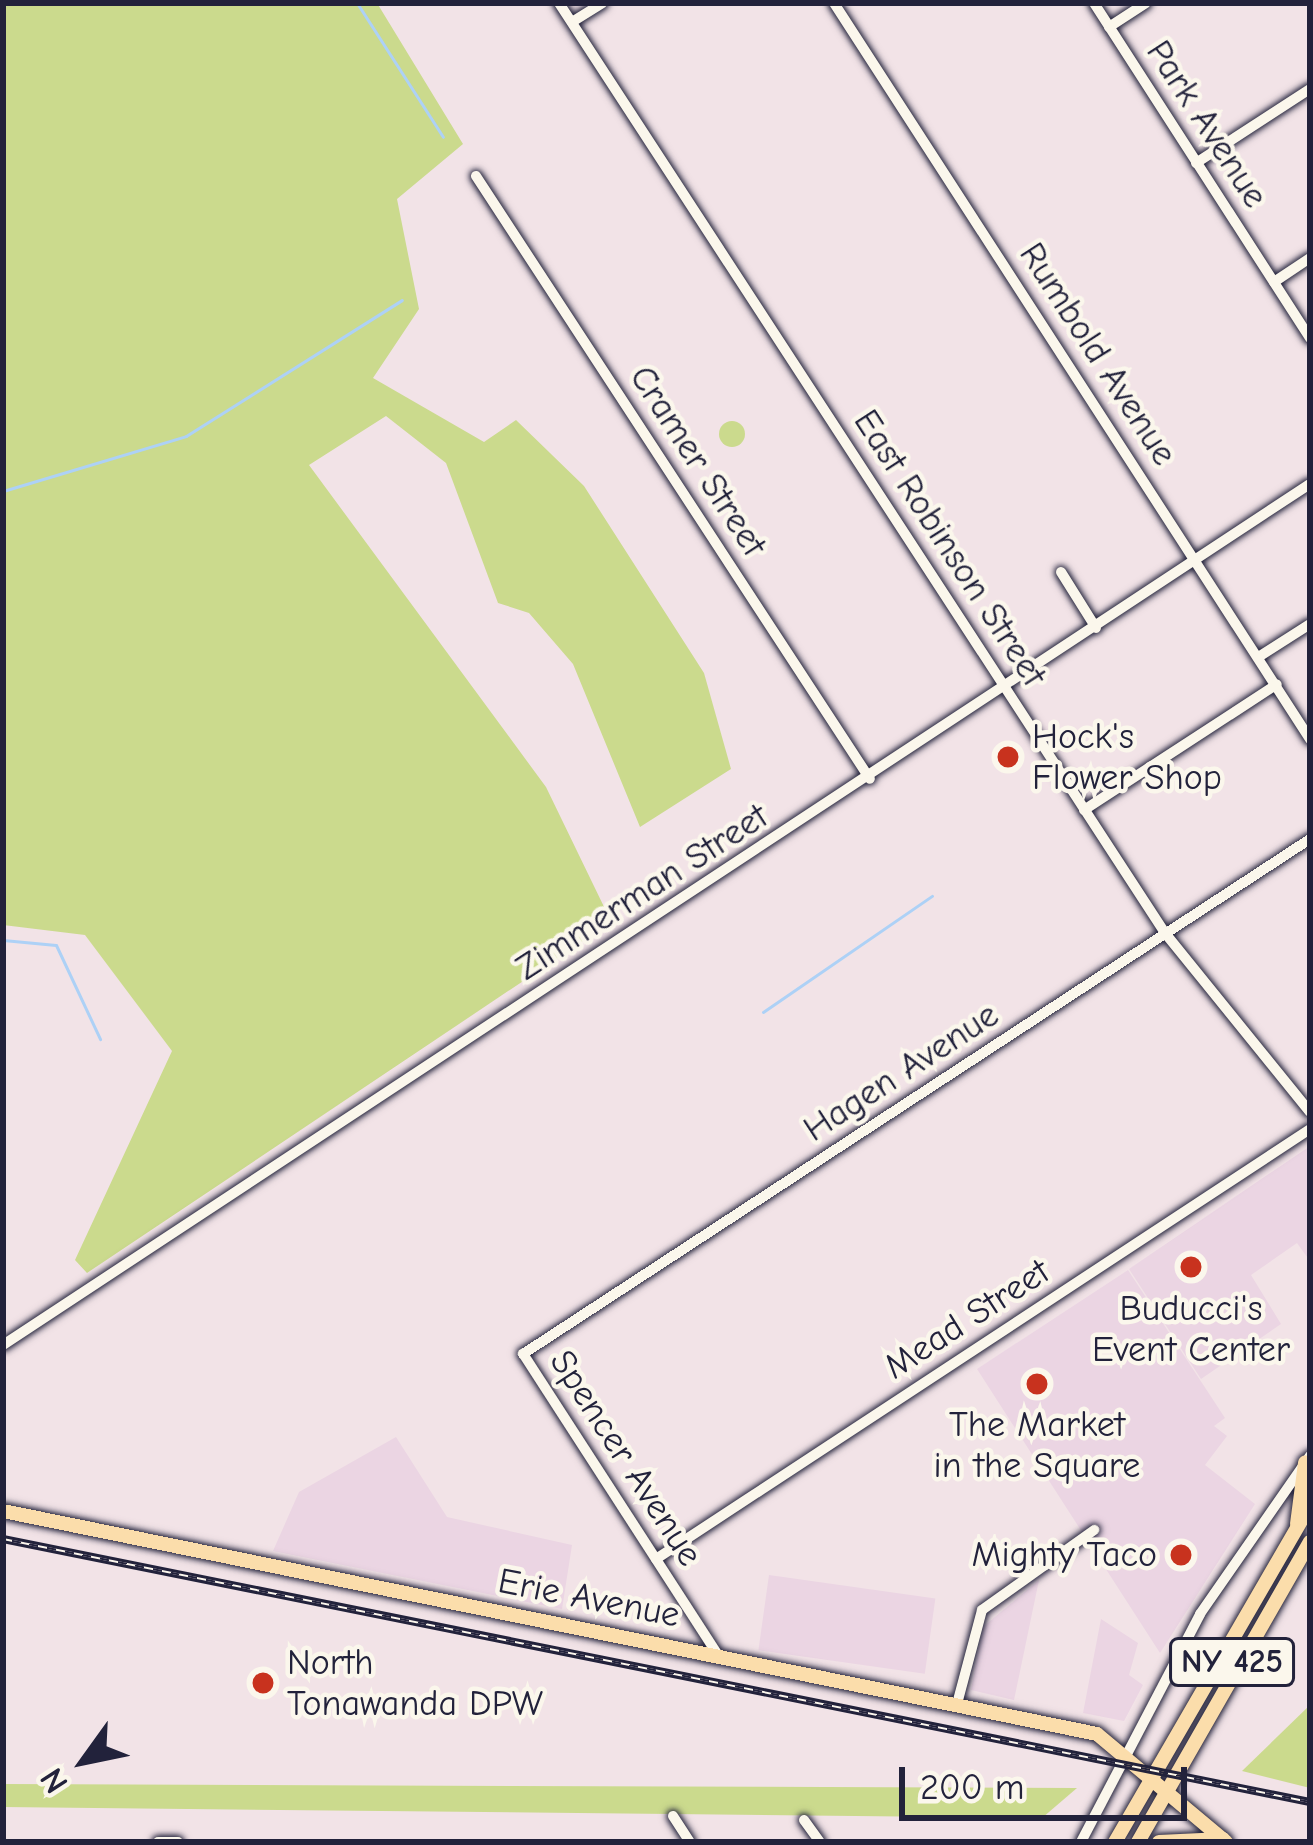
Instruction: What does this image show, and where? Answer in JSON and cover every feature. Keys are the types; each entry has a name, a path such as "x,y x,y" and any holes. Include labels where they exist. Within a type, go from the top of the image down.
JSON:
{"main road":[{"path":"1297,1526 1307,1460"},
{"name":"NY 425","path":"1150,1774 1310,1506"},
{"name":"Erie Avenue","path":"3,1511 1097,1734 1126,1753 1224,1840"},
{"name":"NY 425","path":"1166,1788 1310,1542"},
{"path":"1115,1842 1150,1774"},
{"path":"1138,1842 1166,1788"},
{"path":"1159,1842 1224,1840"}],"street":[{"name":"East Robinson Street","path":"559,3 1165,933 1310,1112"},
{"path":"572,22 602,3"},
{"name":"Rumbold Avenue","path":"834,3 1310,739"},
{"name":"Park Avenue","path":"1094,3 1310,338"},
{"path":"1109,28 1146,3"},
{"path":"1196,163 1310,89"},
{"name":"Cramer Street","path":"476,176 870,778"},
{"path":"1274,282 1310,258"},
{"name":"Zimmerman Street","path":"3,1345 1310,484"},
{"path":"1061,572 1096,628"},
{"path":"1260,656 1310,624"},
{"path":"1084,810 1277,684"},
{"name":"Hagen Avenue","path":"523,1354 1310,838"},
{"name":"Mead Street","path":"656,1559 1310,1130"},
{"name":"Spencer Avenue","path":"523,1354 718,1655"},
{"path":"1081,1842 1200,1614 1307,1460"},
{"path":"957,1704 982,1610 1094,1530"},
{"path":"673,1816 690,1842"},
{"path":"804,1820 820,1842"},
{"path":"161,1840 178,1842"}],"shaded area":[{"path":"1310,1146 1310,1261 1297,1243 1251,1275 1281,1324 1201,1379 1129,1269"},
{"path":"1128,1270 1225,1418 1214,1426 1227,1436 1205,1465 1255,1504 1160,1653 977,1369"},
{"path":"396,1437 447,1517 572,1545 562,1609 273,1551 299,1492"},
{"path":"769,1575 935,1598 925,1674 758,1650"},
{"path":"1039,1580 1014,1700 971,1690 983,1627"},
{"path":"1101,1619 1138,1643 1129,1675 1143,1685 1124,1721 1083,1713"}],"green space":[{"path":"3,3 377,3 463,144 397,199 419,309 373,378 484,442 516,420 584,486 704,673 731,769 640,827 573,664 529,613 498,603 446,463 386,416 309,465 546,787 607,913 583,941 87,1273 75,1260 172,1051 85,935 3,925"},
{"path":"732,421 745,434 732,447 719,434"},
{"path":"1310,1705 1310,1788 1242,1771"},
{"path":"3,1784 1077,1788 1042,1818 3,1807"}],"waterway":[{"path":"357,3 443,137"},
{"path":"3,491 186,436 402,300"},
{"path":"763,1012 932,896"},
{"path":"3,940 56,945 100,1039"}],"railway":[{"path":"3,1539 1310,1802"}],"place":[{"name":"Hock's Flower Shop","path":"1008,757"},
{"name":"Buducci's Event Center","path":"1191,1267"},
{"name":"The Market in the Square","path":"1037,1384"},
{"name":"Mighty Taco","path":"1181,1555"},
{"name":"North Tonawanda DPW","path":"263,1683"}]}
